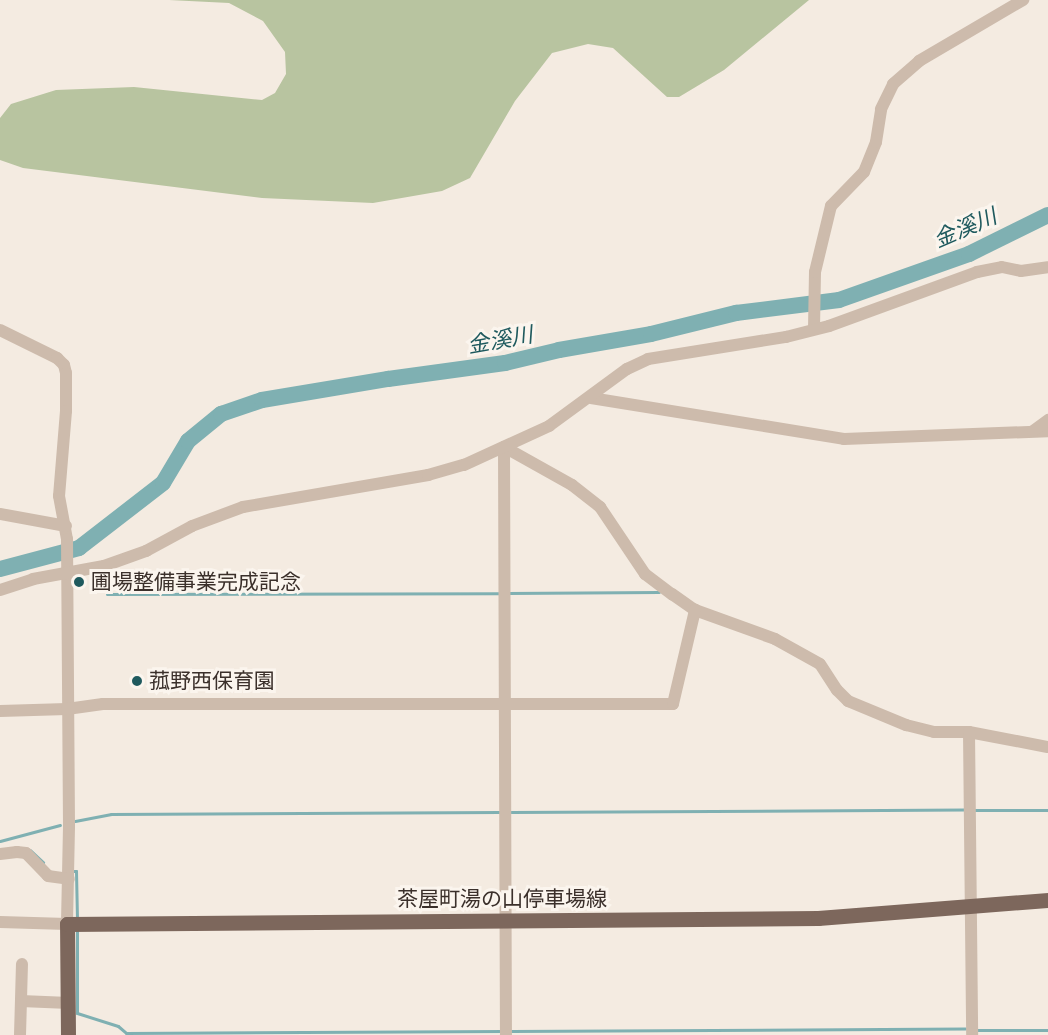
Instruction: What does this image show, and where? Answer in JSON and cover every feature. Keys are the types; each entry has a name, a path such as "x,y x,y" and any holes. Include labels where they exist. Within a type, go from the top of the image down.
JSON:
{"main road":[{"name":"茶屋町湯の山停車場線","path":"74,924 818,918 870,916 1048,900"},
{"path":"68,1035 74,924"}],"street":[{"path":"814,327 815,272 831,206 864,172 876,142 880,109 893,84 919,61 1023,0"},
{"path":"0,590 67,570 104,566 137,554 228,511 428,475 464,465 549,426 591,398 627,369 648,359 786,337 814,327 840,322 977,272 1002,267 1021,271 1048,267"},
{"path":"0,330 24,344 51,354 64,365 66,411 59,496 66,528 69,599 67,709 69,874 74,924 0,922"},
{"path":"591,398 844,440 1048,431"},
{"path":"1033,431 1048,420"},
{"path":"504,447 506,1030"},
{"path":"504,447 572,485 600,507 645,574 695,610 775,639 820,664 837,690 848,701 906,725 934,732 969,732 1048,747"},
{"path":"0,514 66,528"},
{"path":"0,711 67,709 104,704 673,704 695,610"},
{"path":"969,732 972,1035"},
{"path":"0,854 27,853 48,876 69,874"},
{"path":"20,1035 22,964"},
{"path":"21,1001 69,1003"}],"green space":[{"path":"169,0 809,0 724,70 679,97 667,97 613,48 588,44 552,53 515,101 470,178 442,191 373,203 262,198 23,168 0,160 0,118 11,104 56,90 134,87 262,100 275,93 286,74 285,52 263,21 229,3"}],"waterway":[{"name":"金溪川","path":"0,569 79,548 163,483 188,441 221,414 262,400 505,363 559,350 651,334 736,313 839,300 969,254 1048,215"},
{"path":"507,593 659,592"},
{"path":"107,594 501,593"},
{"path":"511,812 965,810"},
{"path":"972,810 1048,810"},
{"path":"75,821 111,814 499,812"},
{"path":"0,841 60,825"},
{"path":"30,850 43,862"},
{"path":"72,871 76,871 77,920"},
{"path":"77,929 77,1013 118,1026 126,1033 504,1031"},
{"path":"511,1031 965,1029"},
{"path":"976,1030 1048,1030"}],"place":[{"name":"圃場整備事業完成記念","path":"79,582"},
{"name":"菰野西保育園","path":"137,681"}]}
